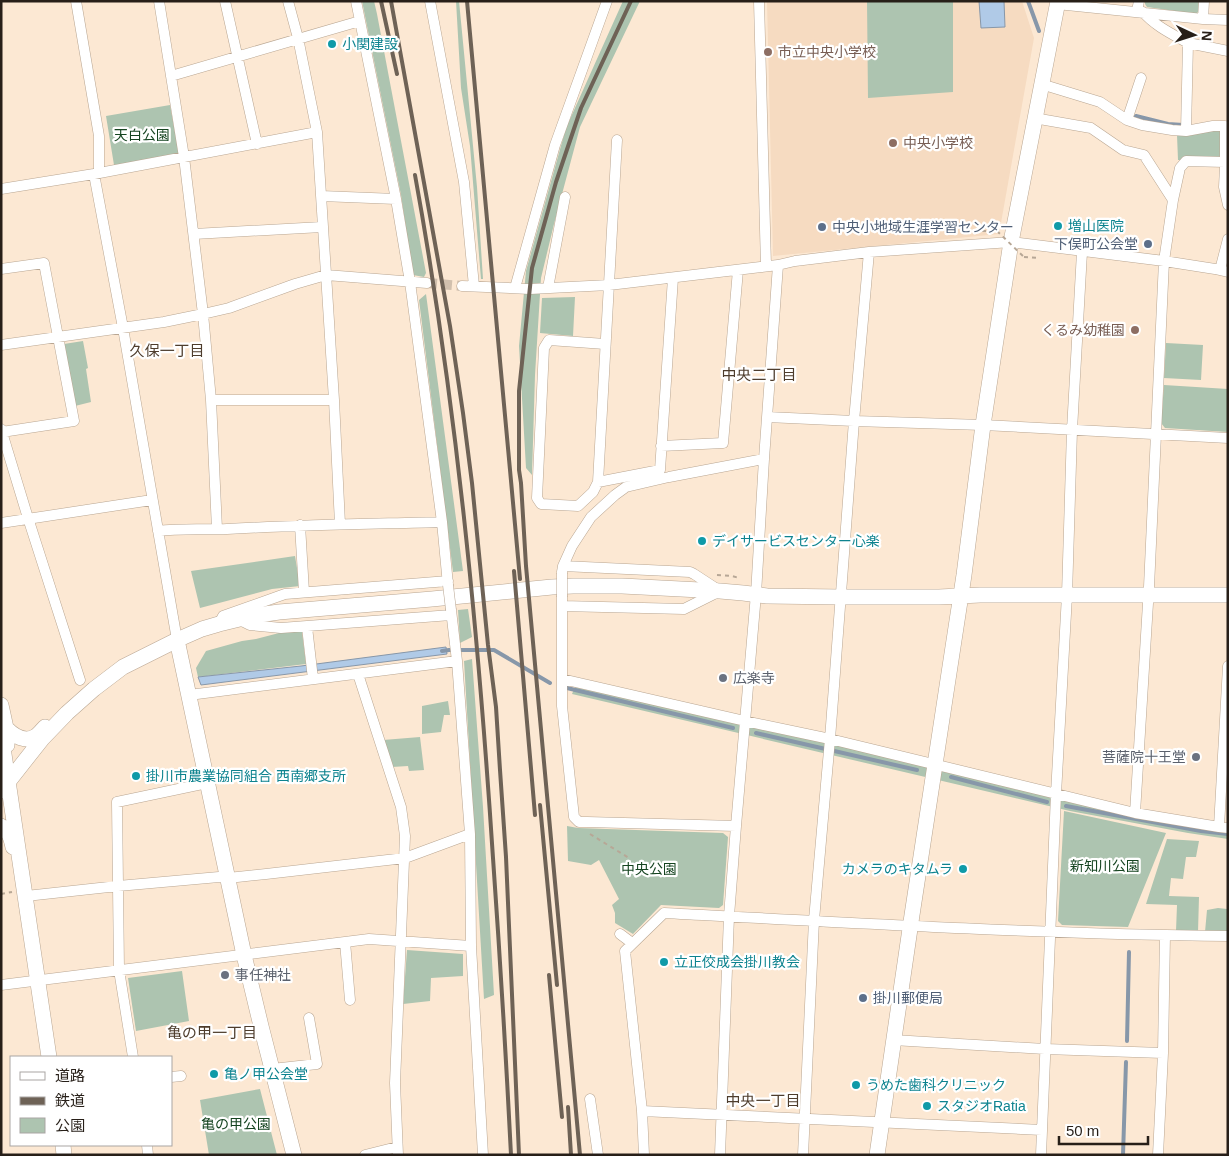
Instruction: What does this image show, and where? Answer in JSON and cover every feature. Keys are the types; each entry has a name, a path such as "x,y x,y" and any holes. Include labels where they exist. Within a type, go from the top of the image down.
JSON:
{"street":[{"path":"76,1 100,136 97,174 177,640 244,955 294,1155"},
{"path":"159,1 184,157 203,314 211,400 217,529"},
{"path":"225,1 257,144"},
{"path":"288,1 298,38 316,132 334,400 340,524"},
{"path":"356,1 396,199 410,282 442,522 456,654 470,834 471,946 483,1155"},
{"path":"430,1 464,182 474,286"},
{"path":"514,288 555,145 607,1"},
{"path":"759,1 766,266"},
{"path":"1203,19 1204,1"},
{"path":"876,1155 961,596 983,425 1010,242 1057,2 1140,8 1203,19 1228,20"},
{"path":"1140,8 1149,19 1188,43 1228,51"},
{"path":"171,76 360,21"},
{"path":"1186,131 1188,43"},
{"path":"1127,120 1140,78"},
{"path":"1041,84 1100,102 1127,120 1142,125 1186,131 1213,126 1225,126 1224,187 1228,205"},
{"path":"1034,118 1091,128 1123,150 1144,155 1173,200"},
{"path":"1,189 97,174 316,132"},
{"path":"605,344 549,340 544,348 537,498 541,504 578,506 593,492 598,482 617,140"},
{"path":"1135,813 1149,595 1164,261 1180,168 1186,162 1225,162"},
{"path":"320,196 396,199"},
{"path":"548,288 565,197"},
{"path":"194,234 322,227"},
{"path":"462,286 548,288 609,285 869,252 1010,242 1164,261 1224,271 1228,239"},
{"path":"803,1155 814,920 869,252"},
{"path":"1041,1155 1056,794 1067,595 1072,430 1082,252"},
{"path":"1,268 44,263 74,421 2,430 80,680"},
{"path":"720,1155 730,916 756,594 766,416 778,265"},
{"path":"661,446 723,444 738,270"},
{"path":"1,345 164,322 203,314 230,308 295,284 326,275 427,283"},
{"path":"598,482 660,470 673,278"},
{"path":"211,400 334,400"},
{"path":"766,416 1228,438"},
{"path":"736,826 579,822 574,817 562,706 562,569 572,546 591,517 615,494 626,488 669,477 764,460"},
{"path":"1,523 152,500"},
{"path":"158,531 442,522"},
{"path":"300,525 304,592"},
{"path":"562,569 690,572 720,591"},
{"path":"219,624 222,616 285,594 448,583"},
{"path":"38,981 24,917 5,786 48,733 94,689 123,668 202,629 238,619 279,612 552,587 622,586 720,591 767,596 841,597 1228,595"},
{"path":"562,601 684,609 720,591"},
{"path":"238,619 250,625 281,628 451,613"},
{"path":"307,627 313,676"},
{"path":"189,695 313,676 358,674 456,654"},
{"path":"562,684 830,739 1135,813 1223,828 1228,666"},
{"path":"358,674 401,807 405,836 395,1083 398,1151 365,1155"},
{"path":"4,731 23,738 36,736 66,705 94,689"},
{"path":"1,705 4,731 5,786 19,894 38,981 49,1056"},
{"path":"133,1056 120,970 117,802 207,783"},
{"path":"1,826 12,838"},
{"path":"19,894 219,876 228,878 405,858 470,834"},
{"path":"644,1155 642,1111 625,951 664,913 928,927 1228,936"},
{"path":"620,934 632,943"},
{"path":"1158,1155 1166,935"},
{"path":"1,985 369,939 471,946"},
{"path":"345,942 350,1000"},
{"path":"272,1069 317,1064 309,1018"},
{"path":"893,1040 1045,1049 1163,1053"},
{"path":"590,1099 598,1155"},
{"path":"642,1111 1042,1130"}],"path":[{"path":"974,232 989,232"},
{"path":"997,232 1024,257 1045,258"},
{"path":"588,822 588,832 629,858"},
{"path":"1,894 19,894"}],"shaded area":[{"name":"中央小学校","path":"767,1 1022,1 1034,38 999,234 773,256"}],"green space":[{"path":"362,1 374,1 377,14 426,273 424,277 413,275 401,195"},
{"path":"456,1 459,1 477,187 483,279 481,279 470,146 461,88"},
{"path":"623,1 640,1 580,127 541,278 535,375 532,475 526,468 519,346 526,271 566,128"},
{"path":"867,1 953,1 953,92 868,98"},
{"path":"1145,1 1201,1 1200,10 1196,14 1147,7"},
{"name":"天白公園","path":"170,105 179,154 114,165 106,116"},
{"path":"1222,129 1222,160 1178,160 1177,135"},
{"path":"426,294 463,571 453,572 419,300"},
{"path":"575,297 573,336 540,333 542,298"},
{"path":"83,341 91,402 75,406 64,344"},
{"path":"1166,343 1203,345 1201,380 1164,378"},
{"path":"1164,385 1228,389 1228,432 1165,428 1161,423"},
{"path":"295,556 300,586 272,589 200,608 191,571"},
{"path":"468,609 472,637 460,643 458,610"},
{"path":"291,632 302,632 306,664 198,677 196,668 206,651 242,641"},
{"path":"472,659 494,995 484,999 464,661"},
{"path":"575,687 1228,832 1228,839 1070,811 572,694"},
{"path":"448,701 450,715 444,715 441,732 422,734 422,706"},
{"path":"420,737 424,770 409,771 408,766 392,767 383,740"},
{"name":"新知川公園","path":"1064,811 1166,833 1128,927 1062,925 1058,921"},
{"name":"中央公園","path":"567,826 578,828 723,833 728,837 723,905 719,908 661,905 633,934 615,923 615,913 612,905 619,899 599,860 591,865 568,861"},
{"path":"1167,839 1199,841 1196,857 1186,857 1183,879 1171,878 1169,896 1199,897 1198,932 1176,931 1177,905 1146,904"},
{"path":"1227,909 1228,932 1205,932 1207,910"},
{"path":"407,950 463,954 463,976 431,978 430,1001 403,1004"},
{"path":"182,971 189,1021 136,1031 128,978"},
{"name":"亀の甲公園","path":"260,1089 277,1155 209,1155 200,1100"}],"water":[{"path":"979,1 1004,1 1005,27 981,28"},
{"path":"446,647 447,654 201,685 198,677 301,666"}],"waterway":[{"path":"1028,1 1039,31"},
{"path":"1136,116 1168,124 1183,125"},
{"path":"442,651 494,650 550,683"},
{"path":"567,688 733,728"},
{"path":"756,733 917,770"},
{"path":"951,777 1047,802"},
{"path":"1066,806 1201,831 1228,834"},
{"path":"1127,1041 1129,952"},
{"path":"1123,1155 1126,1062"}],"tunnel":[{"path":"427,283 462,286"}],"railway":[{"path":"381,1 397,74"},
{"path":"391,1 450,326 472,483 496,707 506,857 519,1155"},
{"path":"467,1 520,579"},
{"path":"580,1155 526,566 519,470 519,391 532,268 556,182 581,108 631,1"},
{"path":"415,175 430,260 454,430 473,601 496,895 511,1155"},
{"path":"514,571 535,815"},
{"path":"540,805 557,985"},
{"path":"549,975 562,1117"},
{"path":"568,1107 571,1155"}],"place":[{"name":"小関建設","path":"332,44"},
{"name":"市立中央小学校","path":"768,52"},
{"name":"中央小学校","path":"893,143"},
{"name":"増山医院","path":"1058,226"},
{"name":"中央小地域生涯学習センター","path":"822,227"},
{"name":"下俣町公会堂","path":"1148,244"},
{"name":"くるみ幼稚園","path":"1135,330"},
{"name":"デイサービスセンター心楽","path":"702,541"},
{"name":"広楽寺","path":"723,678"},
{"name":"菩薩院十王堂","path":"1196,757"},
{"name":"掛川市農業協同組合 西南郷支所","path":"136,776"},
{"name":"カメラのキタムラ","path":"963,869"},
{"name":"立正佼成会掛川教会","path":"664,962"},
{"name":"事任神社","path":"225,975"},
{"name":"掛川郵便局","path":"863,998"},
{"name":"亀ノ甲公会堂","path":"214,1074"},
{"name":"うめた歯科クリニック","path":"856,1085"},
{"name":"スタジオRatia","path":"927,1106"}],"district":[{"name":"久保一丁目","path":"167,351"},
{"name":"中央二丁目","path":"759,375"},
{"name":"亀の甲一丁目","path":"212,1033"},
{"name":"中央一丁目","path":"763,1101"}]}
